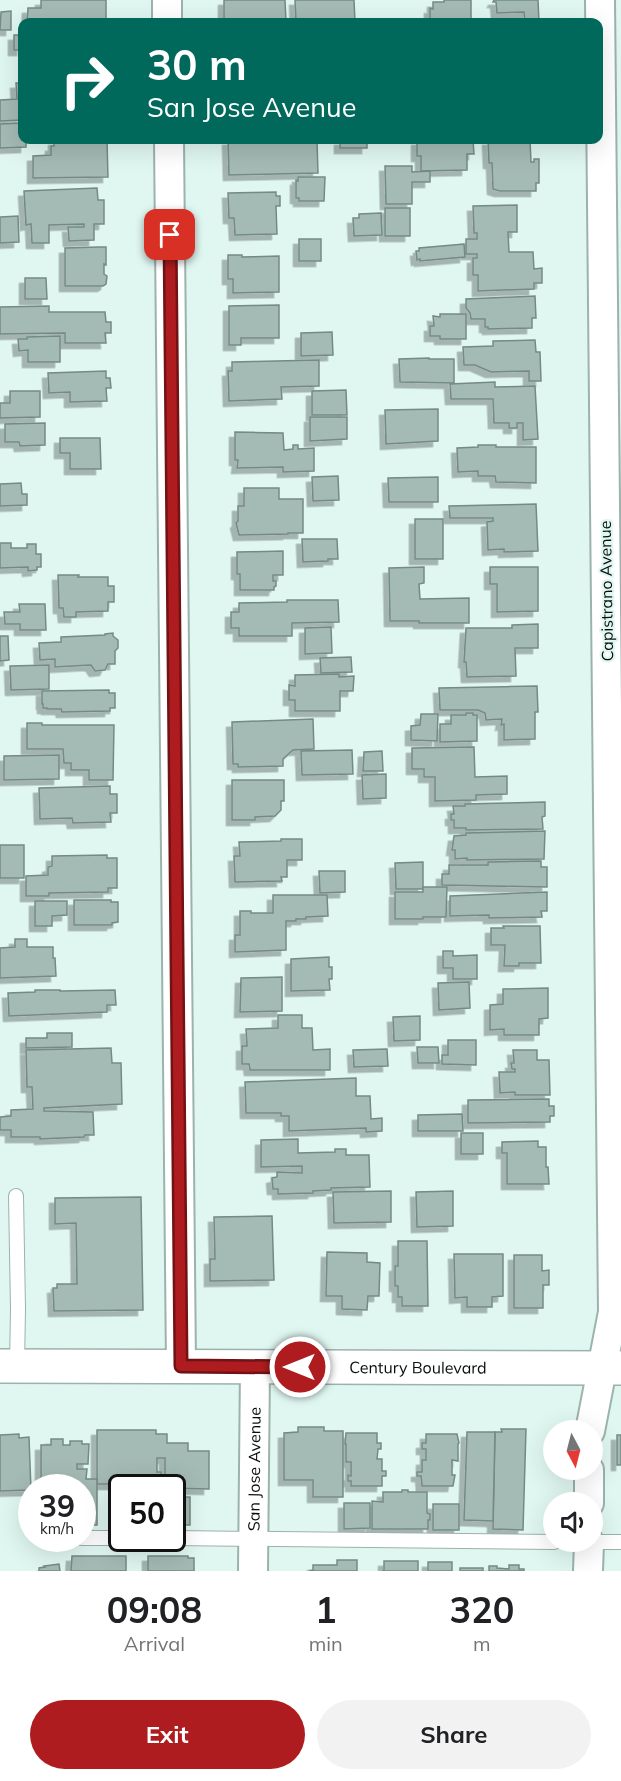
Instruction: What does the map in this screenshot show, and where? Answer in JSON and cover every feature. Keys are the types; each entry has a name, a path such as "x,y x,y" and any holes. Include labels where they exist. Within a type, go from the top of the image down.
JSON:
{"main road":[{"name":"Century Boulevard","path":"8,1366 611,1368"}],"street":[{"path":"167,0 167,18"},
{"name":"Capistrano Avenue","path":"600,0 600,18"},
{"path":"169,144 181,1366"},
{"name":"Capistrano Avenue","path":"594,1420 611,1368 613,1312 601,144"},
{"name":"San Jose Avenue","path":"253,1571 255,1366"},
{"path":"588,1571 590,1552"}],"lane":[{"path":"8,1366 18,1309 16,1196"},
{"path":"186,1538 543,1542"},
{"path":"603,1542 621,1542"}],"building":[{"path":"41,0 106,0 106,18 27,18 28,8 41,8"},
{"path":"224,0 285,0 286,18 224,18"},
{"path":"295,0 354,0 355,18 296,18"},
{"path":"444,0 471,0 471,18 430,18 430,8 433,9 433,2 444,2"},
{"path":"494,0 538,0 539,18 525,18 524,12 497,13 496,2 493,2"},
{"path":"11,11 11,30 0,30 1,12"},
{"path":"14,35 18,35 18,50 14,50"},
{"path":"16,83 18,83 18,120 0,121 0,100 17,99"},
{"path":"18,123 18,144 26,144 26,147 0,148 0,124"},
{"path":"54,144 107,144 108,177 33,178 33,156 51,155 51,146"},
{"path":"228,144 317,144 318,173 229,175"},
{"path":"340,144 367,144 367,148 340,148"},
{"path":"417,144 473,144 474,154 467,154 467,170 421,171 421,156 417,156"},
{"path":"488,144 530,144 531,162 539,159 539,183 536,183 536,191 493,189 492,163 489,163"},
{"path":"385,166 412,166 412,172 430,171 430,182 412,182 412,204 386,204"},
{"path":"298,177 325,177 324,201 299,201 299,198 296,198"},
{"path":"97,188 98,200 104,200 104,224 94,224 94,240 69,241 68,227 84,227 84,224 49,225 49,243 32,243 31,224 26,225 24,191"},
{"path":"276,192 276,196 280,196 280,206 276,206 277,234 235,235 234,218 229,218 228,193"},
{"path":"517,205 517,232 508,232 509,252 533,252 534,269 542,268 542,283 534,283 534,289 478,291 478,275 473,275 473,258 477,258 477,254 466,254 466,239 477,239 477,233 474,233 473,206"},
{"path":"385,208 410,208 410,236 385,236"},
{"path":"381,213 382,235 354,236 353,218 359,218 359,214"},
{"path":"18,216 19,242 0,243 0,217"},
{"path":"299,239 321,239 321,261 299,261"},
{"path":"464,244 465,257 417,260 416,251 419,251 419,248"},
{"path":"106,247 104,274 107,276 106,284 103,286 65,286 65,248"},
{"path":"228,255 279,256 279,292 233,293 233,279 228,279"},
{"path":"25,278 46,278 47,299 25,299"},
{"path":"535,296 536,318 532,318 532,328 488,329 485,327 485,319 471,319 466,308 466,299"},
{"path":"279,305 279,338 241,338 241,345 229,345 229,306"},
{"path":"49,306 49,312 105,312 106,322 111,322 111,333 105,333 106,343 65,343 65,333 0,334 0,307"},
{"path":"440,314 466,314 466,339 440,339 440,336 430,336 430,326 434,326 433,316 440,317"},
{"path":"332,332 333,355 301,356 301,333"},
{"path":"60,336 60,362 28,362 28,350 19,351 18,339"},
{"path":"535,340 536,352 540,352 541,381 529,381 529,371 491,372 475,365 464,365 463,347 493,346 493,341"},
{"path":"399,359 454,359 454,383 400,382"},
{"path":"319,360 319,386 281,387 282,399 229,401 228,371 232,371 232,362"},
{"path":"106,371 106,378 110,378 111,388 106,388 107,401 70,402 70,392 49,393 48,373"},
{"path":"495,382 495,387 535,386 538,439 523,440 523,423 517,423 517,428 509,428 509,423 494,423 493,399 451,399 450,384"},
{"path":"346,390 347,415 312,415 312,391"},
{"path":"10,391 40,391 40,417 0,418 0,403 10,403"},
{"path":"438,409 438,441 386,444 385,410"},
{"path":"310,417 347,417 347,439 310,441"},
{"path":"45,423 45,445 20,446 19,442 5,442 5,424"},
{"path":"235,432 283,433 284,450 293,449 293,445 298,445 298,449 314,448 314,471 283,472 283,467 237,468"},
{"path":"60,438 100,438 101,469 70,469 70,453 60,453"},
{"path":"478,445 536,447 536,483 496,482 495,476 478,476 478,471 458,472 457,448 478,447"},
{"path":"338,476 339,500 313,501 312,477"},
{"path":"438,477 438,502 389,502 388,478"},
{"path":"21,483 22,494 27,494 27,505 0,506 0,484"},
{"path":"244,488 279,488 279,499 303,499 303,533 239,535 236,523 238,506 244,506"},
{"path":"536,504 538,551 488,550 487,522 493,521 493,518 450,518 449,506"},
{"path":"415,519 443,519 443,559 415,559"},
{"path":"302,539 337,539 338,559 303,562"},
{"path":"0,543 11,543 11,548 27,548 27,544 36,544 36,554 41,554 41,567 28,571 28,567 0,568"},
{"path":"283,551 283,575 273,575 273,581 276,581 274,590 240,590 237,552"},
{"path":"424,567 424,583 419,584 420,599 469,598 469,623 390,621 389,568"},
{"path":"490,567 538,567 538,611 497,612 497,584 490,584"},
{"path":"58,575 108,577 108,586 114,586 114,602 108,602 108,611 76,612 76,617 64,617 63,608 59,608"},
{"path":"287,600 338,600 339,622 292,623 292,636 239,636 239,628 231,628 231,612 239,612 239,603 287,602"},
{"path":"19,604 45,604 46,630 20,630 20,624 5,624 4,612 20,612"},
{"path":"538,624 538,648 515,648 516,676 467,677 466,662 464,662 466,628 512,628 512,625"},
{"path":"331,627 332,653 305,654 305,628"},
{"path":"113,633 118,640 115,664 108,664 105,670 95,671 91,665 55,667 55,659 40,660 39,643 61,642 61,637"},
{"path":"0,636 8,636 9,660 0,661"},
{"path":"351,657 352,672 321,673 320,658"},
{"path":"49,665 49,689 11,690 10,666"},
{"path":"339,674 339,677 354,676 353,691 340,691 340,711 295,711 295,700 289,700 289,685 295,686 295,675"},
{"path":"537,686 538,712 535,712 535,739 504,740 502,719 486,720 485,713 478,710 440,710 439,688"},
{"path":"109,690 109,693 115,693 115,708 110,708 110,711 62,712 61,709 43,708 42,704 42,691"},
{"path":"466,713 477,715 477,741 440,742 440,724 451,724 451,715 466,715"},
{"path":"421,714 438,714 437,741 411,740 411,726 420,725"},
{"path":"313,719 314,749 293,750 283,759 283,766 238,767 238,764 233,764 232,722"},
{"path":"27,723 114,725 113,780 89,780 89,770 71,770 71,763 64,763 63,749 27,749"},
{"path":"474,747 475,777 507,776 507,794 476,795 476,800 435,801 435,777 424,777 424,769 412,769 412,748"},
{"path":"352,750 353,774 302,775 301,751"},
{"path":"382,751 383,771 363,771 364,752"},
{"path":"59,755 59,779 4,780 4,756"},
{"path":"386,774 386,798 363,799 362,775"},
{"path":"232,780 284,780 284,801 281,801 281,810 275,816 255,817 255,820 232,820"},
{"path":"110,786 110,794 117,794 117,813 110,813 111,822 73,823 72,818 40,819 39,788"},
{"path":"545,802 545,816 542,817 543,829 466,830 466,828 454,828 454,820 451,820 451,814 454,814 453,806"},
{"path":"545,831 544,859 455,859 455,850 452,850 454,836 466,835 466,833"},
{"path":"281,839 302,839 302,860 287,860 287,877 281,877 282,881 235,882 234,856 240,856 239,842 281,841"},
{"path":"0,845 24,845 24,878 0,878"},
{"path":"107,855 107,858 117,858 117,888 108,888 108,892 49,893 49,896 26,896 26,876 48,875 48,867 52,866 52,856"},
{"path":"541,861 541,867 547,867 547,887 442,885 442,874 449,874 449,865"},
{"path":"423,862 423,889 396,889 395,863"},
{"path":"319,871 345,871 345,892 320,893"},
{"path":"423,887 447,887 446,917 395,919 395,892 423,892"},
{"path":"547,892 547,911 541,911 542,917 450,916 450,896"},
{"path":"273,895 327,895 328,916 286,921 286,950 235,952 235,935 240,935 240,911 273,913"},
{"path":"74,900 118,902 118,922 112,925 74,925"},
{"path":"35,901 67,901 67,915 52,916 52,926 35,926"},
{"path":"503,926 540,926 541,963 504,966 505,945 491,945 491,928 504,928"},
{"path":"15,939 27,939 27,947 53,947 56,976 0,978 0,948 15,947"},
{"path":"443,951 453,951 453,956 477,955 477,979 453,979 453,968 443,968"},
{"path":"329,957 329,967 332,967 332,979 329,979 330,990 291,991 291,959"},
{"path":"282,977 282,1011 240,1012 241,978"},
{"path":"469,982 470,1008 439,1010 438,983"},
{"path":"548,988 548,1018 539,1019 539,1035 504,1035 504,1029 490,1030 490,1005 503,1004 503,989"},
{"path":"35,990 115,990 116,1005 107,1005 107,1012 9,1016 8,993 35,992"},
{"path":"278,1015 302,1015 302,1028 312,1028 313,1050 330,1049 330,1070 250,1070 249,1064 242,1064 242,1046 247,1046 246,1029 278,1028"},
{"path":"420,1016 420,1040 394,1041 393,1017"},
{"path":"47,1033 72,1033 72,1047 26,1048 26,1038 47,1038"},
{"path":"448,1040 476,1040 476,1065 442,1064 442,1055 448,1055"},
{"path":"417,1047 438,1047 439,1063 418,1063"},
{"path":"111,1048 112,1063 121,1063 122,1104 44,1108 44,1111 93,1112 94,1135 40,1139 40,1137 11,1137 11,1130 0,1130 0,1117 11,1116 11,1110 33,1109 32,1087 27,1087 26,1050"},
{"path":"387,1049 388,1066 354,1067 353,1050"},
{"path":"513,1050 537,1050 537,1060 549,1060 550,1095 500,1093 499,1072 515,1072 511,1063 514,1063"},
{"path":"356,1078 356,1096 370,1096 371,1119 382,1118 382,1131 366,1132 366,1128 289,1131 289,1116 281,1116 281,1113 246,1113 245,1082"},
{"path":"549,1099 549,1106 554,1106 554,1116 550,1116 550,1122 468,1123 468,1100"},
{"path":"462,1114 463,1131 418,1131 418,1115"},
{"path":"461,1133 483,1133 483,1154 461,1154"},
{"path":"298,1139 298,1153 335,1152 335,1149 346,1149 346,1155 369,1155 370,1187 331,1188 331,1190 313,1191 313,1193 278,1194 278,1189 273,1189 272,1178 277,1177 277,1172 302,1173 302,1166 261,1167 261,1140"},
{"path":"538,1141 538,1147 546,1147 549,1184 507,1184 507,1153 502,1153 502,1142"},
{"path":"391,1191 391,1222 334,1223 333,1192"},
{"path":"453,1191 453,1226 417,1227 416,1192"},
{"path":"141,1197 143,1310 54,1311 53,1288 57,1288 57,1284 77,1284 76,1223 55,1224 55,1198"},
{"path":"272,1216 274,1280 210,1281 210,1259 215,1259 214,1217"},
{"path":"398,1241 427,1241 428,1306 402,1306 402,1297 398,1297 398,1286 395,1286"},
{"path":"327,1252 367,1253 367,1262 380,1263 379,1296 368,1296 367,1310 342,1309 342,1296 326,1296"},
{"path":"454,1254 503,1254 503,1296 492,1297 492,1307 467,1307 467,1297 455,1298"},
{"path":"514,1255 542,1255 542,1271 549,1270 549,1285 543,1285 543,1308 514,1308"},
{"path":"298,1427 324,1427 324,1431 343,1431 343,1497 313,1497 313,1480 284,1480 284,1433 298,1432"},
{"path":"501,1429 526,1429 523,1530 493,1529 495,1432 502,1432"},
{"path":"97,1430 156,1430 156,1434 167,1434 167,1443 188,1443 188,1451 209,1451 209,1489 186,1488 186,1474 165,1474 165,1458 157,1458 157,1472 161,1474 108,1474 108,1484 97,1484"},
{"path":"467,1432 495,1432 493,1521 464,1520"},
{"path":"346,1433 377,1433 377,1443 381,1443 381,1449 378,1449 377,1459 382,1459 382,1471 386,1471 386,1476 382,1476 382,1486 351,1486 348,1475 351,1476 351,1462 346,1462"},
{"path":"19,1434 19,1438 29,1437 30,1474 18,1474 18,1490 0,1491 0,1435"},
{"path":"426,1434 457,1434 458,1461 452,1460 452,1475 455,1475 453,1486 422,1486 421,1476 417,1476 417,1472 422,1472 422,1460 426,1460 426,1449 422,1449 422,1443 426,1443"},
{"path":"617,1435 621,1435 621,1465 617,1465"},
{"path":"51,1439 63,1439 63,1445 70,1445 70,1441 82,1441 82,1444 89,1444 88,1464 77,1464 77,1469 87,1469 86,1474 41,1474 41,1445 51,1445"},
{"path":"96,1479 97,1479 96,1525"},
{"path":"402,1490 427,1492 427,1513 430,1514 428,1529 372,1529 372,1501 383,1502 383,1492 402,1492"},
{"path":"186,1497 190,1497 190,1525 186,1525"},
{"path":"344,1503 370,1503 370,1528 344,1529"},
{"path":"433,1504 459,1504 459,1530 433,1530"},
{"path":"72,1556 126,1556 126,1571 71,1571"},
{"path":"148,1556 188,1556 188,1558 194,1558 194,1571 148,1571"},
{"path":"337,1560 357,1560 357,1571 309,1571 313,1570 313,1565 337,1565"},
{"path":"384,1561 418,1561 418,1571 384,1571"},
{"path":"428,1562 452,1562 452,1571 428,1571"},
{"path":"59,1564 60,1571 39,1571 39,1568 44,1566"},
{"path":"509,1565 519,1565 519,1569 524,1569 524,1571 489,1571 489,1566 509,1569"},
{"path":"460,1568 483,1568 483,1571 460,1571"}],"route":[{"path":"170,235 181,1366 300,1367"}]}
